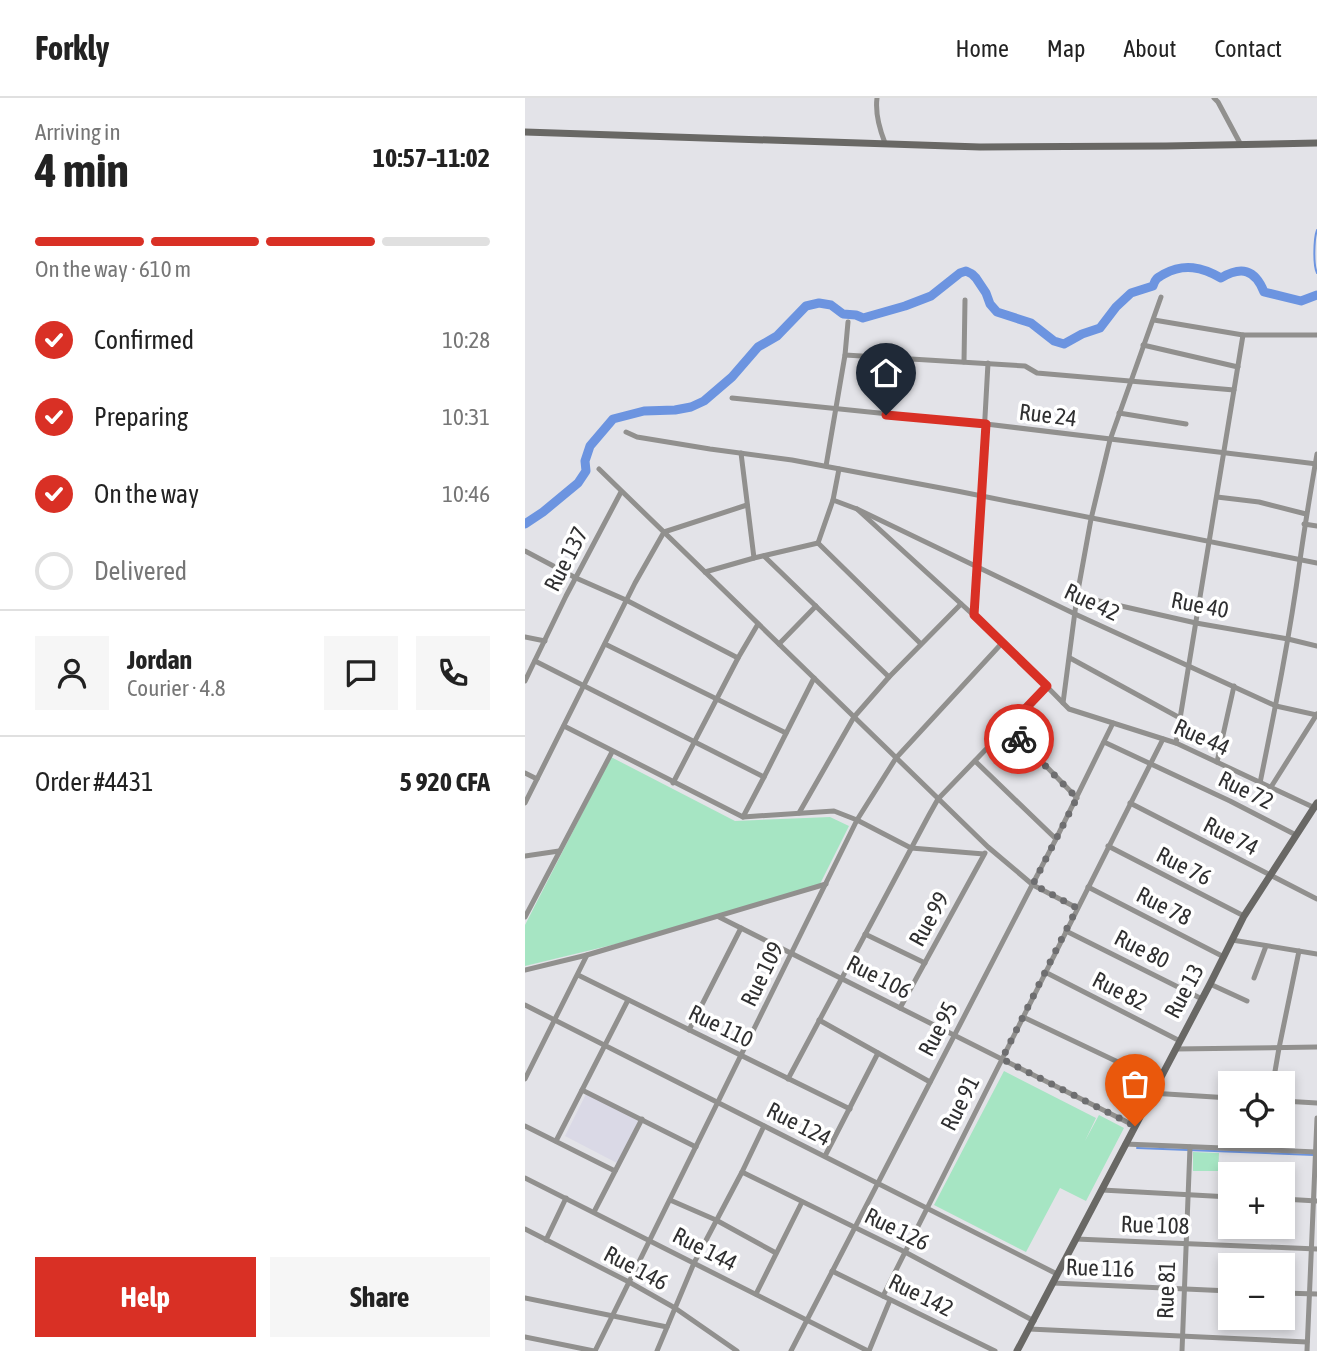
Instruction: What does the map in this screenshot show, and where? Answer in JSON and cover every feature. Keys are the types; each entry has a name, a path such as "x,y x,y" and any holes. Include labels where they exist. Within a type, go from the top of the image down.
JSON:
{"main road":[{"path":"525,132 979,147 1317,143"},
{"name":"Rue 13","path":"1017,1351 1244,916 1316,807"}],"street":[{"path":"877,98 879,126 885,143"},
{"path":"1214,98 1241,145"},
{"path":"1063,703 1077,596 1091,519 1110,440 1161,297"},
{"path":"964,362 965,300"},
{"path":"1154,320 1243,335 1317,335"},
{"path":"826,466 848,322"},
{"path":"1176,743 1243,335"},
{"path":"1143,345 1238,368"},
{"path":"845,355 1024,366 1037,373 1234,390"},
{"path":"974,615 988,363"},
{"name":"Rue 24","path":"732,398 986,424 1316,464"},
{"path":"1119,413 1185,424"},
{"path":"626,432 637,437 826,466 1317,564"},
{"path":"741,453 754,558"},
{"path":"1260,783 1276,706 1317,454"},
{"path":"599,469 988,847 1033,884 1077,908"},
{"path":"818,543 833,500 839,469"},
{"name":"Rue 137","path":"525,681 621,492"},
{"path":"1217,497 1259,502 1306,514"},
{"name":"Rue 42","path":"833,500 1276,706 1317,715"},
{"path":"525,803 626,600 664,532 747,505"},
{"name":"Rue 42","path":"857,509 1003,642 1069,709"},
{"path":"1304,524 1317,526"},
{"path":"705,572 818,543"},
{"path":"818,543 922,644"},
{"path":"525,551 738,657"},
{"path":"764,555 889,677"},
{"name":"Rue 40","path":"1077,596 1317,646"},
{"path":"799,813 854,717 961,604"},
{"path":"779,644 816,606"},
{"path":"673,783 758,624"},
{"path":"525,637 545,641"},
{"name":"Rue 109","path":"595,1351 857,820 896,758 1003,642"},
{"path":"605,644 786,733"},
{"path":"1070,658 1181,718"},
{"path":"535,661 764,777"},
{"path":"743,817 814,678"},
{"path":"788,1079 939,799 1047,686"},
{"path":"1217,762 1234,686"},
{"name":"Rue 44","path":"1069,709 1176,743 1316,807"},
{"path":"1271,788 1317,715"},
{"name":"Rue 95","path":"791,1351 1114,723"},
{"path":"564,726 743,817 834,811 911,848 984,854"},
{"path":"1008,727 1077,798"},
{"name":"Rue 91","path":"883,1296 1163,738"},
{"name":"Rue 72","path":"1104,742 1296,835"},
{"path":"525,917 612,752"},
{"path":"975,761 1056,839"},
{"path":"525,773 537,779"},
{"name":"Rue 74","path":"1130,803 1317,899"},
{"name":"Rue 76","path":"1108,846 1244,916"},
{"name":"Rue 99","path":"900,1008 988,847"},
{"path":"525,856 559,851"},
{"path":"525,970 587,955 825,884"},
{"name":"Rue 78","path":"1088,887 1224,957"},
{"name":"Rue 106","path":"719,917 1135,1126"},
{"path":"689,1030 741,928"},
{"name":"Rue 80","path":"1066,931 1202,999"},
{"path":"865,934 925,963"},
{"path":"1233,940 1317,954"},
{"path":"1254,978 1266,946"},
{"path":"1275,1071 1299,951"},
{"path":"525,1079 587,955"},
{"name":"Rue 82","path":"1045,972 1179,1041"},
{"name":"Rue 110","path":"577,975 850,1109"},
{"path":"1210,984 1247,1001"},
{"path":"556,1141 628,1000"},
{"name":"Rue 124","path":"525,1005 1057,1274"},
{"path":"1023,1017 1158,1081"},
{"path":"819,1020 930,1082"},
{"path":"1175,1049 1317,1047"},
{"path":"825,1156 879,1053"},
{"path":"525,1059 533,1063"},
{"path":"582,1090 696,1147"},
{"path":"1151,1093 1218,1097"},
{"path":"1295,1102 1317,1103"},
{"path":"1307,1351 1314,1249 1317,1118"},
{"path":"594,1212 642,1119"},
{"path":"525,1126 615,1171"},
{"path":"657,1351 694,1263 764,1126"},
{"path":"1125,1144 1316,1152"},
{"name":"Rue 81","path":"1182,1351 1190,1147"},
{"name":"Rue 126","path":"742,1172 905,1252 1034,1321"},
{"name":"Rue 144","path":"525,1178 869,1351"},
{"path":"1102,1190 1218,1196"},
{"path":"546,1240 566,1198"},
{"path":"670,1200 716,1220 776,1253"},
{"path":"1295,1200 1315,1201"},
{"path":"756,1294 802,1202"},
{"name":"Rue 146","path":"525,1229 675,1308 737,1351"},
{"name":"Rue 108","path":"1076,1239 1314,1249"},
{"name":"Rue 142","path":"832,1271 995,1351"},
{"name":"Rue 116","path":"1053,1283 1218,1290"},
{"path":"1295,1293 1317,1294"},
{"path":"525,1298 667,1327"},
{"path":"869,1351 890,1300"},
{"path":"1029,1329 1307,1342"},
{"path":"1307,1329 1317,1330"},
{"path":"525,1337 595,1351"},
{"path":"723,1351 727,1344"}],"shaded area":[{"path":"586,1094 638,1121 617,1163 565,1136"}],"green space":[{"path":"611,757 735,821 830,817 849,826 820,884 645,937 525,966 525,925"},
{"path":"1004,1071 1096,1118 1085,1141 1099,1115 1124,1128 1086,1201 1060,1188 1026,1252 934,1205"},
{"path":"1193,1152 1219,1153 1218,1171 1193,1171"}],"waterway":[{"path":"1317,230 1314,252 1317,273"},
{"path":"525,524 578,483 586,471 585,461 590,446 613,419 644,411 691,407 704,401 732,377 758,347 777,336 806,306 819,303 831,305 843,314 863,318 931,296 966,271 976,278 997,312 1031,323 1054,341 1064,344 1100,328 1131,293 1153,286 1160,277 1179,268 1200,269 1221,278 1235,272 1247,272 1256,278 1264,292 1301,301 1317,295"},
{"path":"1137,1148 1314,1155"}],"way so far":[{"path":"1019,739 1077,798 1033,884 1077,908 1002,1059 1135,1126"}],"route":[{"path":"886,415 986,424 974,615 1047,686 1008,727 1019,739"}]}
